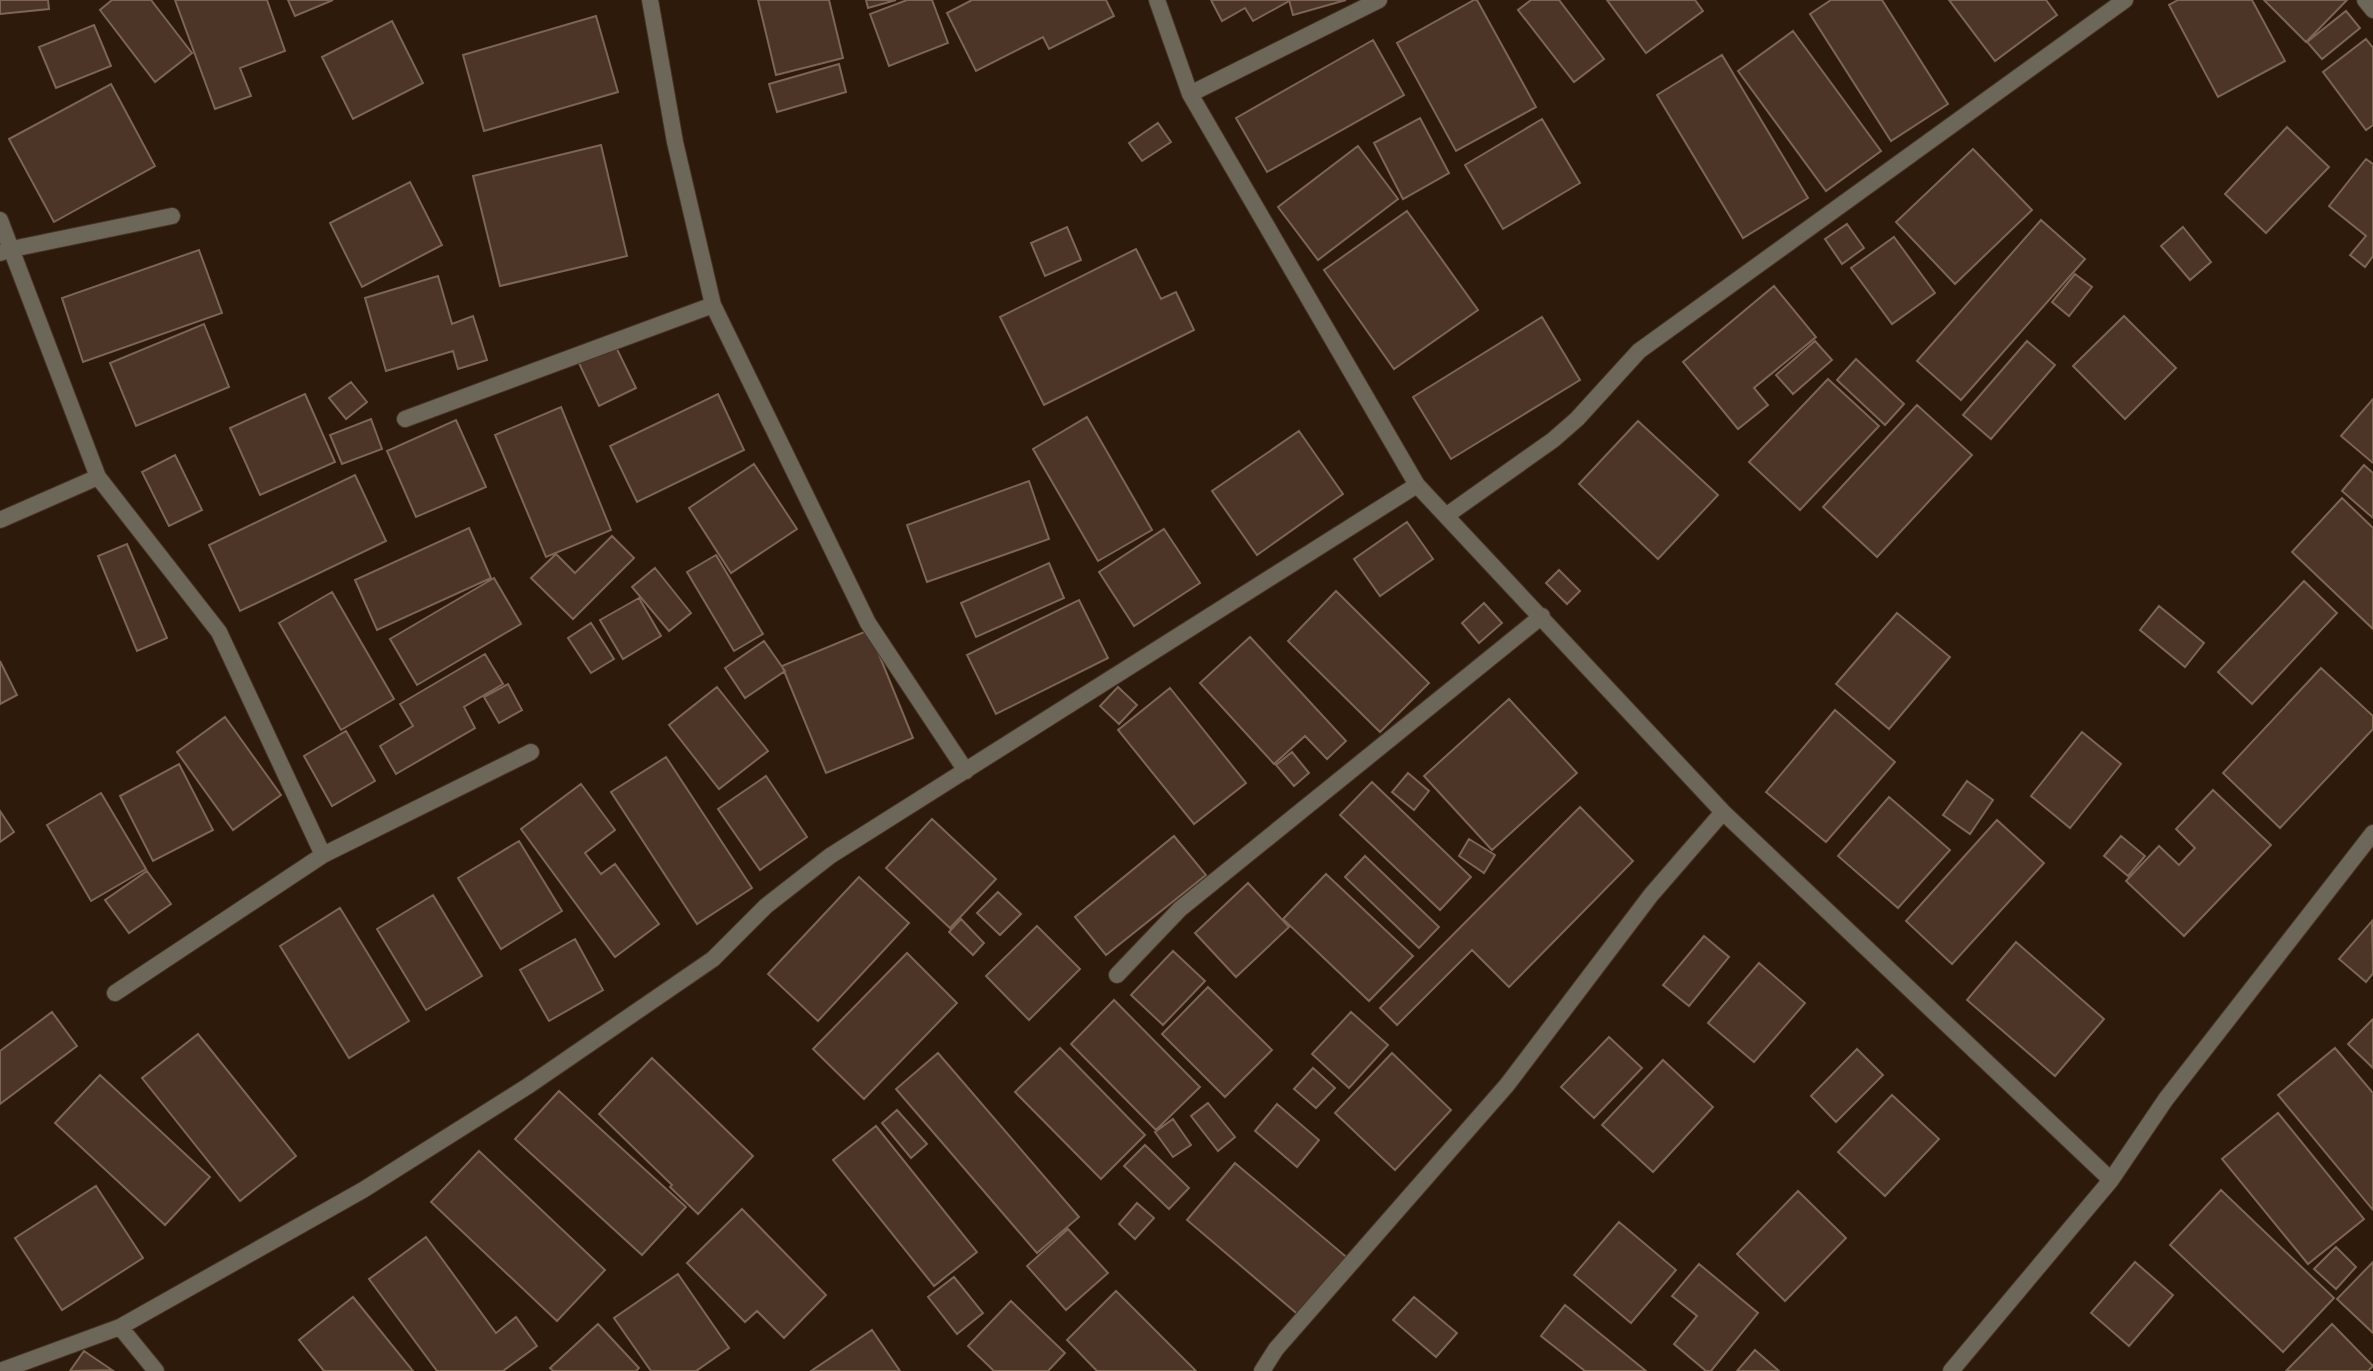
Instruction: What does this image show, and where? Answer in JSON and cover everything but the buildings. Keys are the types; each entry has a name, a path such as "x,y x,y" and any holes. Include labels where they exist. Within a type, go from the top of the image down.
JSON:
{"street":[{"path":"650,0 675,142 713,305 868,623 966,771"},
{"path":"1157,0 1190,94 1417,485 1723,812 2111,1180"},
{"path":"1190,94 1379,0"},
{"path":"1447,515 1553,440 1577,419 1639,351 2125,0"},
{"path":"2365,0 2373,10"},
{"path":"6,251 172,216"},
{"path":"0,220 6,251 98,477 219,632 323,855"},
{"path":"405,419 713,305"},
{"path":"0,520 98,477"},
{"path":"0,1371 120,1327 363,1190 528,1086 713,959 766,906 830,856 1417,485"},
{"path":"1117,975 1180,909 1542,616"},
{"path":"115,993 323,855 531,752"},
{"path":"1262,1371 1276,1349 1507,1085 1651,895 1723,812"},
{"path":"1951,1371 2111,1180 2166,1099 2373,833"},
{"path":"120,1327 156,1371"}]}
